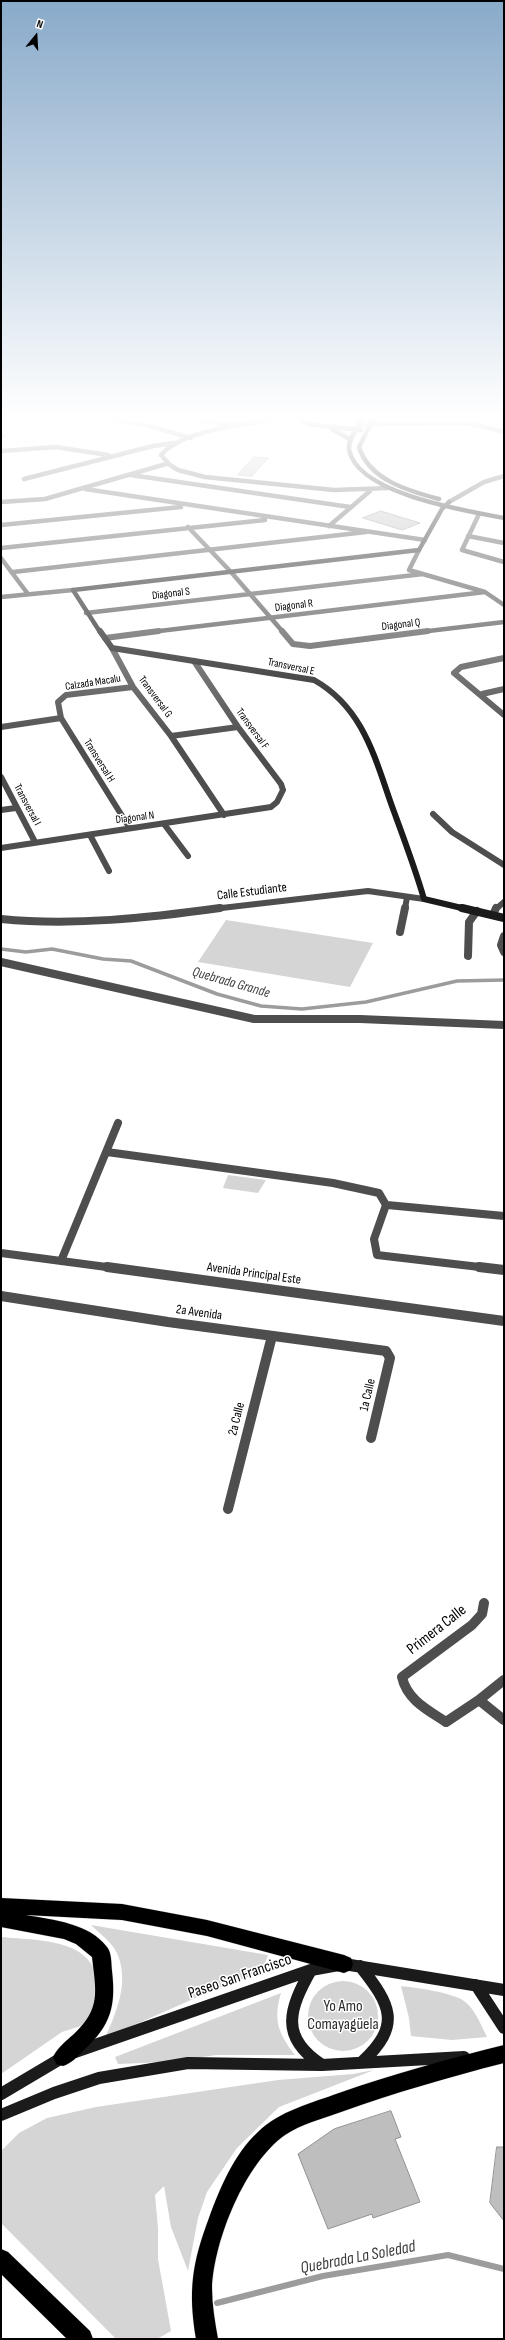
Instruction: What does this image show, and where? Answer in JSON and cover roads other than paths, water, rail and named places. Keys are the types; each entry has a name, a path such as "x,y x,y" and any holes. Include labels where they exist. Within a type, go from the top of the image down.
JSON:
{"highway":[{"path":"1,1906 122,1912 207,1928 352,1965"},
{"path":"1,1919 66,1931 82,1938 101,1953 104,1986 103,2007 97,2023 63,2057"},
{"path":"207,2339 202,2310 203,2271 219,2217 247,2160 277,2129 311,2113 389,2084 504,2053"},
{"path":"1,2259 82,2339"}],"street":[{"path":"1,548 177,528"},
{"path":"189,528 231,572 271,619"},
{"path":"343,528 425,540"},
{"path":"400,577 409,570 432,528"},
{"path":"472,528 462,550 468,553 504,562"},
{"path":"12,572 366,532"},
{"path":"468,536 504,543"},
{"path":"1,597 419,550"},
{"path":"1,558 6,568 12,572 28,594"},
{"path":"409,570 485,592 504,605"},
{"name":"Diagonal S","path":"86,614 423,574"},
{"name":"Transversal G","path":"73,590 86,614 112,648 133,687 171,736 224,815"},
{"name":"Diagonal R","path":"105,638 485,592"},
{"name":"Diagonal Q","path":"271,619 293,644 300,645 504,622"},
{"name":"Transversal E","path":"112,648 314,680 332,690 346,705 367,736 417,874 424,899"},
{"path":"504,658 455,670 454,673 465,683 482,694 504,715"},
{"name":"Transversal F","path":"194,661 238,727 281,784 283,790 281,797 271,807"},
{"name":"Calzada Macalu","path":"58,702 66,695 133,687"},
{"path":"482,694 504,689"},
{"name":"Transversal H","path":"58,702 61,718 129,827"},
{"path":"1,727 61,718"},
{"path":"171,736 238,727"},
{"name":"Transversal I","path":"1,778 35,842"},
{"name":"Diagonal N","path":"1,848 90,835 129,827 164,824 271,807"},
{"path":"1,810 16,808"},
{"path":"434,814 452,832 504,864"},
{"path":"164,824 188,856"},
{"path":"90,835 109,871"},
{"name":"Calle Estudiante","path":"1,919 32,922 157,917 255,903 368,891 424,899 504,918"},
{"path":"400,932 407,897"},
{"path":"493,915 497,907 504,902"},
{"path":"468,956 469,922 477,911"},
{"path":"504,936 501,945 504,952"},
{"path":"1,962 185,1002 254,1019 360,1019 504,1025"},
{"path":"60,1261 118,1123"},
{"path":"107,1152 366,1189 379,1193 385,1198 387,1206 374,1245 377,1254 394,1258 504,1270"},
{"path":"387,1206 504,1216"},
{"name":"Avenida Principal Este","path":"1,1254 504,1321"},
{"name":"2a Avenida","path":"1,1296 272,1336 386,1351 390,1358"},
{"name":"2a Calle","path":"228,1509 272,1336"},
{"name":"1a Calle","path":"371,1438 390,1358"},
{"name":"Primera Calle","path":"479,1700 446,1722 416,1701 403,1686 402,1678 472,1625 482,1614 484,1603"},
{"path":"504,1680 479,1700 504,1720"},
{"path":"352,1965 384,1996 389,2015 386,2033 377,2050 362,2062"},
{"name":"Paseo San Francisco","path":"1,2094 63,2057 311,1970 352,1965 504,1990"},
{"path":"311,1970 296,1998 291,2018 294,2036 302,2051 322,2065"},
{"path":"476,1985 504,2028"},
{"path":"1,2116 54,2093 91,2081 139,2070 188,2063 322,2065 442,2059 504,2053"}],"waterway":[{"name":"Quebrada Grande","path":"1,949 26,952 52,949 103,959 131,961 217,994 261,1006 302,1009 366,1002 457,981 504,980"},
{"name":"Quebrada La Soledad","path":"217,2303 323,2276 448,2255 504,2269"}],"park label":[{"name":"Yo Amo Comayagüela","path":"343,2016"}]}
